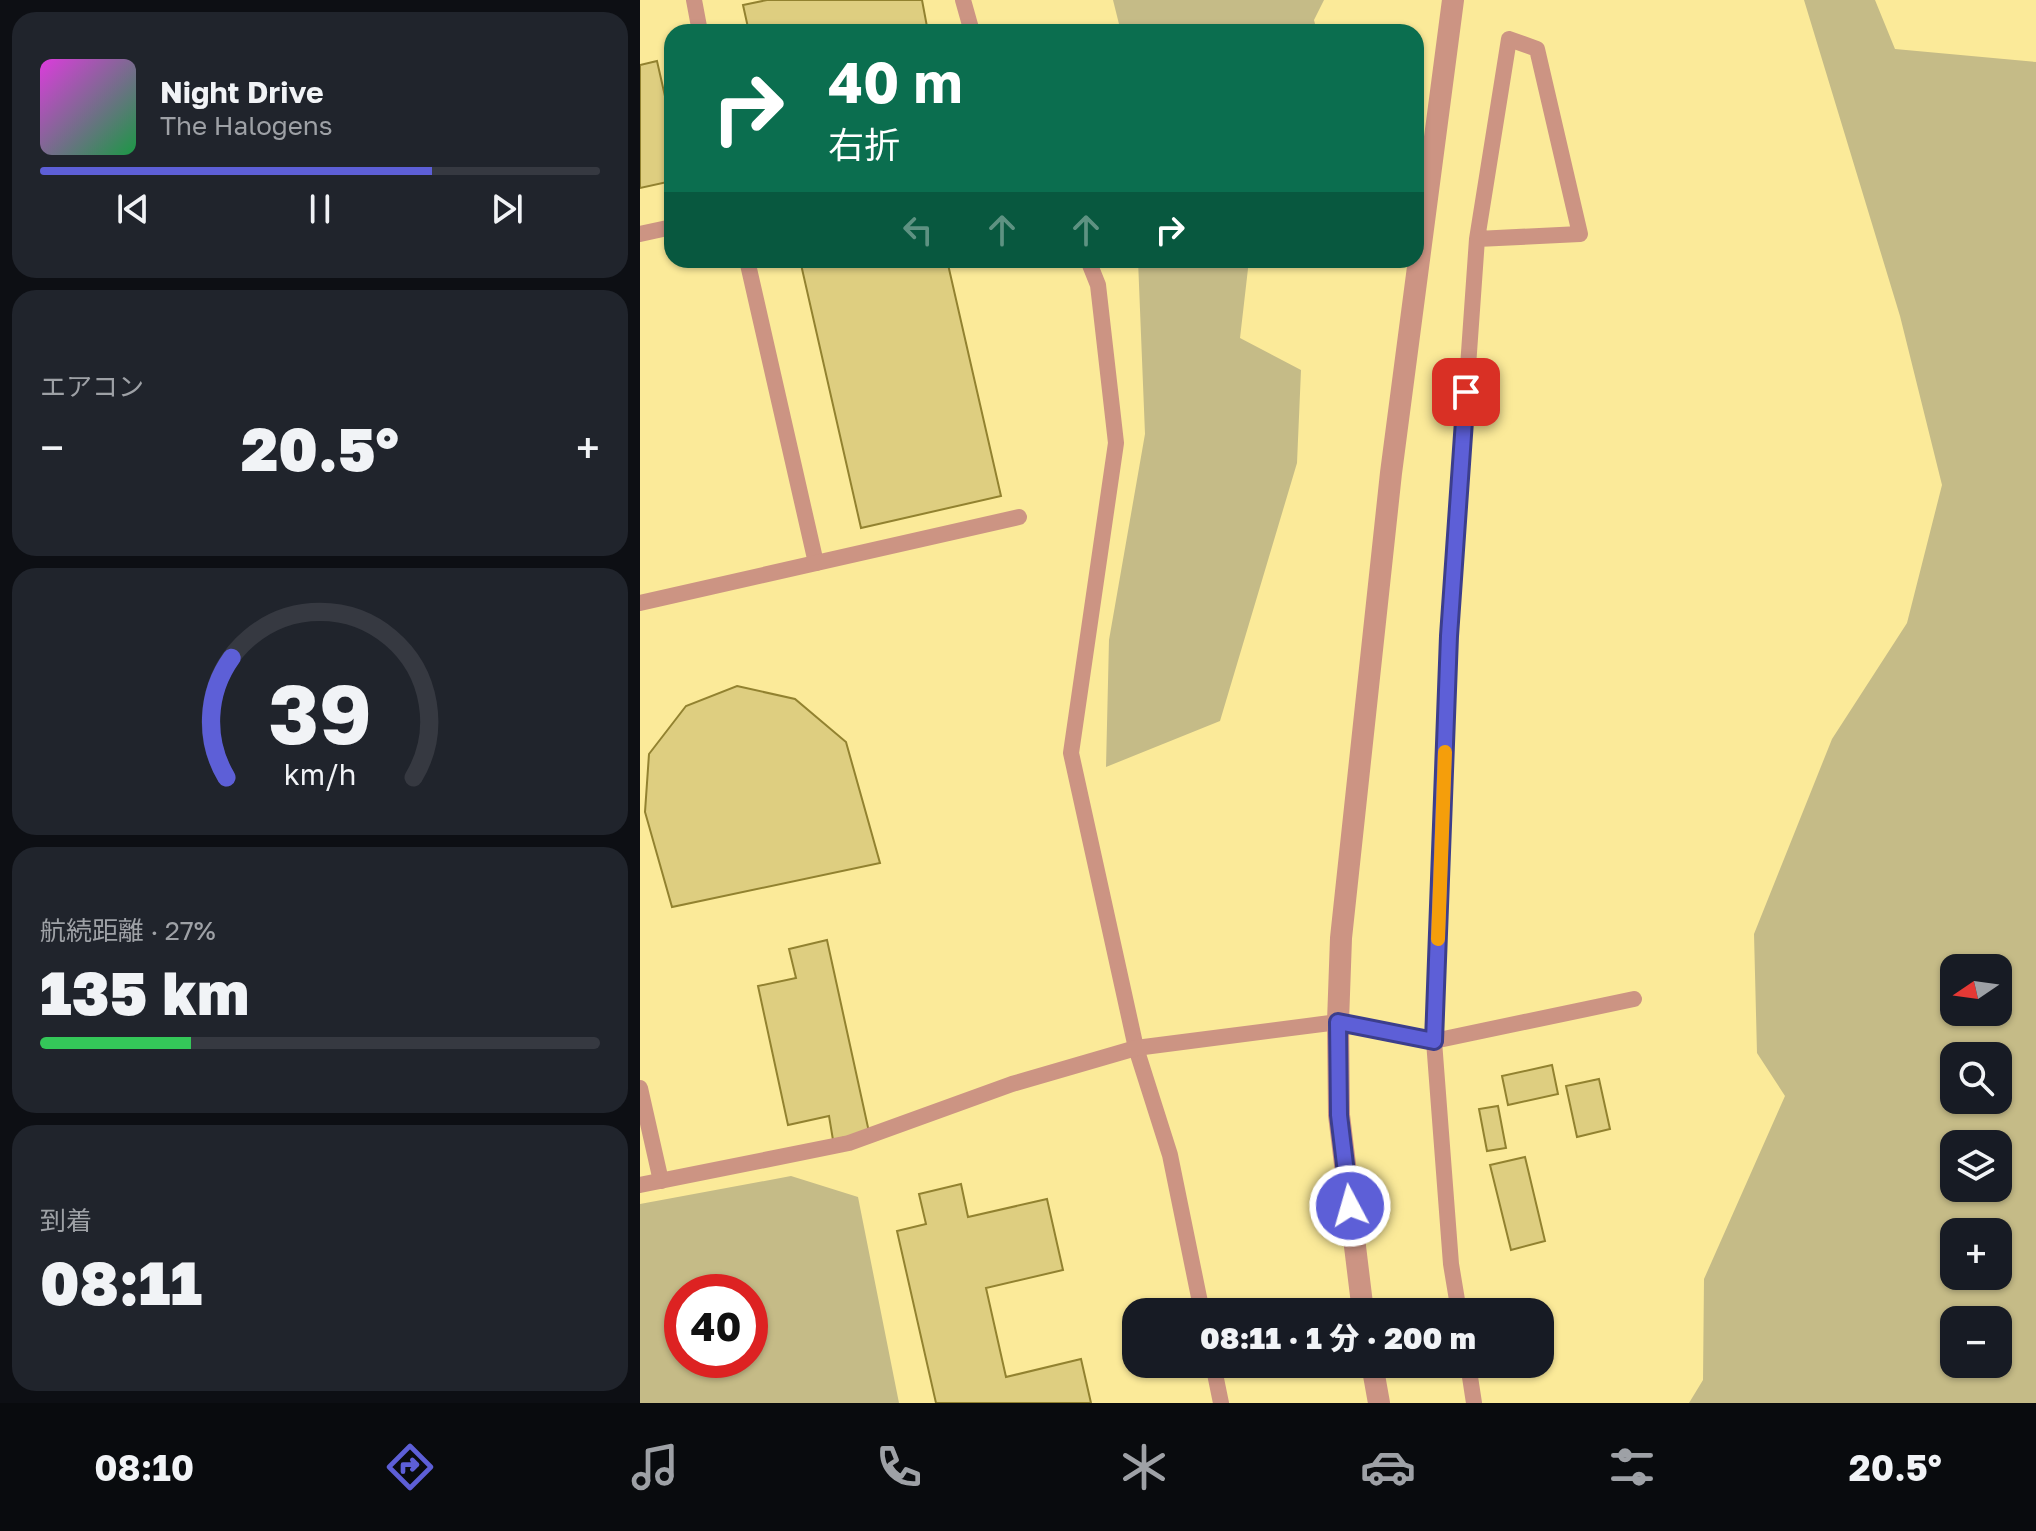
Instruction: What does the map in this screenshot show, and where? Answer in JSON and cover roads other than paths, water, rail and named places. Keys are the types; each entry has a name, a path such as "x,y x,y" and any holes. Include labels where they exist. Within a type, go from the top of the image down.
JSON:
{"street":[{"path":"1424,221 1453,0"},
{"path":"1361,1298 1339,1115 1341,938 1391,473 1418,268"},
{"path":"1375,1378 1379,1403"}],"lane":[{"path":"694,0 698,24"},
{"path":"963,0 970,24"},
{"path":"1457,1298 1451,1264 1434,1041 1449,636 1477,239 1509,39 1537,49 1580,234 1477,239"},
{"path":"640,234 664,229"},
{"path":"749,268 816,563"},
{"path":"1091,268 1098,285 1116,443 1071,753 1136,1048 1170,1155 1199,1298"},
{"path":"640,603 1019,517"},
{"path":"640,1185 849,1143 1012,1084 1136,1048 1338,1022 1434,1041 1634,999"},
{"path":"640,1088 661,1181"},
{"path":"1216,1378 1221,1403"},
{"path":"1470,1378 1474,1403"}]}
